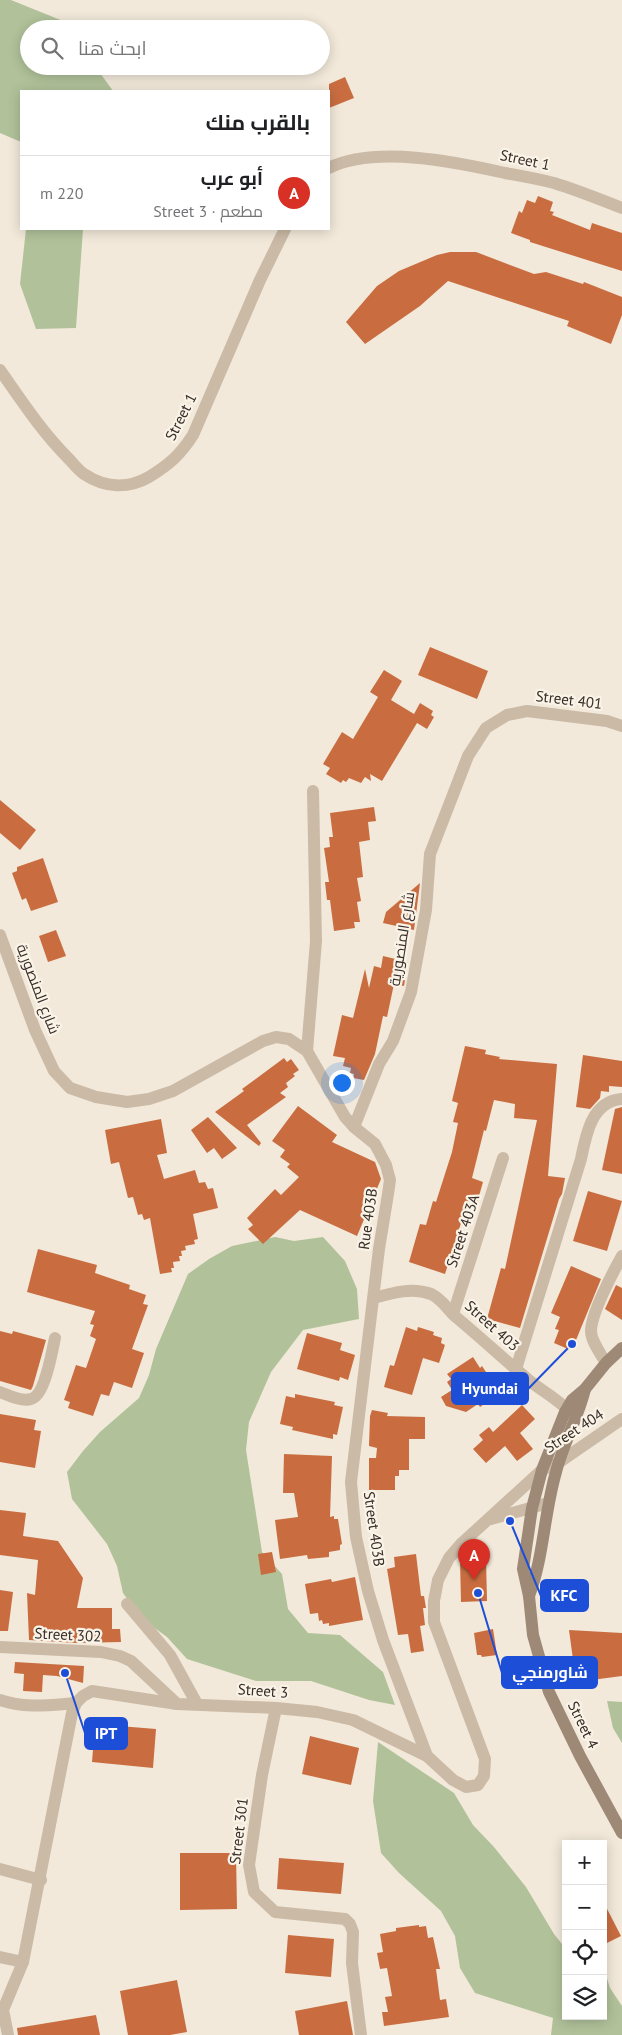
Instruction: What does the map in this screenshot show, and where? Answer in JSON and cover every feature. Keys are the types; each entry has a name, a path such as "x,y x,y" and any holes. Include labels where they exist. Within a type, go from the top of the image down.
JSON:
{"main road":[{"name":"Street 4","path":"529,1596 537,1574 548,1503 572,1413 572,1400 585,1389 606,1363 622,1348"},
{"name":"Street 4","path":"572,1413 542,1470 532,1508 523,1569 529,1596 533,1635 549,1692 580,1756 622,1833"}],"street":[{"name":"Street 1","path":"330,168 339,163 368,157 397,157 461,164 554,183 622,208"},
{"name":"Street 1","path":"0,370 58,449 83,474 103,484 113,486 124,486 143,480 179,456 193,435 260,280 285,230"},
{"name":"Street 401","path":"486,728 507,715 527,711 607,721 622,726"},
{"name":"شارع المنصورية","path":"354,1128 379,1064 392,1041 411,992 426,910 430,854 468,756 486,728"},
{"path":"313,791 316,941 308,1051 345,1117 354,1128"},
{"name":"شارع المنصورية","path":"0,935 35,1030 54,1071 70,1088 96,1098 127,1102 149,1100 173,1091 263,1040 276,1037 289,1040 308,1051"},
{"path":"516,1369 581,1158 587,1128 605,1104 612,1100 622,1099"},
{"name":"Rue 403B","path":"354,1128 375,1144 386,1165 390,1180 374,1298"},
{"name":"Street 403A","path":"453,1314 503,1158"},
{"path":"606,1363 591,1331 594,1318 622,1256"},
{"name":"Street 403","path":"374,1298 400,1292 430,1294 442,1300 453,1314 516,1369 572,1413"},
{"name":"Street 403B","path":"374,1298 351,1482 356,1537 368,1591 380,1632 427,1756"},
{"path":"0,1392 25,1399 32,1399 38,1394 46,1376 55,1338"},
{"name":"Street 404","path":"542,1470 558,1463 622,1419"},
{"name":"Street 3","path":"76,1703 83,1696 92,1692 176,1704 276,1708 317,1712 353,1720 427,1756 453,1780 466,1787 478,1785 484,1776 485,1759 434,1622 434,1601 438,1580 449,1558 461,1544 542,1470"},
{"name":"Street 3","path":"489,1519 548,1503"},
{"path":"127,1604 170,1656 197,1704"},
{"name":"Street 302","path":"0,1647 101,1652 120,1656 131,1661 176,1704"},
{"path":"0,1700 10,1704 33,1707 76,1703 67,1732 41,1880 23,1962 2,2011 8,2035"},
{"name":"Street 301","path":"276,1708 262,1775 250,1856 249,1865 254,1892 275,1912 345,1919 350,1924 353,1932 352,1963 361,2035"},
{"path":"0,1869 41,1880"},
{"path":"0,1957 23,1962"}],"green space":[{"path":"0,0 11,0 61,20 20,20 20,75 101,75 112,90 20,90 20,142 0,133"},
{"path":"26,230 83,230 76,328 36,329 20,284"},
{"path":"275,1237 294,1241 323,1237 345,1261 357,1289 359,1319 303,1330 271,1372 249,1422 246,1450 262,1552 282,1574 288,1609 308,1633 340,1635 383,1672 395,1705 369,1700 311,1681 256,1681 187,1659 167,1637 141,1618 123,1593 117,1566 107,1544 72,1499 67,1472 100,1432 139,1398 149,1375 156,1349 188,1274 232,1246"},
{"path":"607,1701 622,1702 622,1743 613,1728"},
{"path":"378,1742 454,1793 473,1825 494,1847 526,1887 562,1944 562,2020 607,2020 607,1978 610,1988 622,2006 622,2035 551,2035 553,2018 475,1993 460,1968 455,1936 441,1911 399,1873 381,1853 373,1801"}],"building":[{"path":"345,77 354,98 330,108 329,84"},
{"path":"538,196 553,202 550,211 554,212 552,215 590,230 592,223 622,233 622,271 530,242 530,240 511,233 519,211 522,213 527,200 535,203"},
{"path":"450,252 476,252 534,274 546,272 583,284 584,282 622,297 622,315 611,344 567,326 569,321 448,281 420,306 365,344 346,322 377,286 399,271 437,255"},
{"path":"430,647 488,671 477,699 418,675"},
{"path":"384,670 402,681 391,700 414,714 420,703 433,711 431,715 434,717 427,729 417,723 382,781 370,774 371,781 365,777 361,783 349,778 346,782 343,780 341,783 326,774 330,768 323,764 342,732 353,739 378,697 370,692"},
{"path":"0,800 36,830 20,850 0,833"},
{"path":"374,807 376,821 368,822 370,840 359,842 363,877 357,878 361,901 357,902 360,922 354,922 355,928 334,931 330,900 327,900 325,882 329,882 324,848 330,847 329,837 333,837 330,813"},
{"path":"43,858 58,902 31,911 26,898 22,900 12,873 17,871 17,867"},
{"path":"420,883 414,930 383,923 386,912"},
{"path":"56,930 66,956 48,962 39,936"},
{"path":"383,956 408,962 404,986 394,984 387,1017 383,1016 375,1054 364,1080 353,1078 354,1074 350,1073 351,1068 343,1066 345,1058 333,1056 342,1015 353,1018 365,969 369,988 374,966 381,968"},
{"path":"465,1046 486,1050 485,1054 500,1057 499,1059 557,1064 548,1176 565,1178 562,1194 520,1328 487,1319 501,1268 505,1269 537,1120 514,1118 515,1104 494,1100 472,1178 483,1182 477,1203 468,1201 445,1274 409,1262 420,1224 426,1225 433,1201 436,1202 452,1152 458,1123 453,1122 458,1103 452,1101"},
{"path":"583,1055 622,1061 622,1087 609,1086 609,1092 601,1091 600,1098 590,1109 576,1107"},
{"path":"284,1058 287,1062 291,1059 299,1070 286,1083 288,1087 280,1093 286,1097 247,1125 261,1143 259,1146 215,1112"},
{"path":"298,1106 337,1135 332,1142 375,1162 381,1179 357,1236 300,1210 263,1244 248,1229 253,1225 247,1218 275,1189 281,1195 299,1177 287,1167 290,1164 280,1157 285,1150 272,1141"},
{"path":"622,1107 622,1174 602,1170 615,1109"},
{"path":"208,1117 237,1148 222,1159 214,1148 207,1153 191,1130"},
{"path":"161,1119 167,1153 157,1155 164,1179 195,1170 199,1183 205,1182 208,1189 213,1188 218,1208 193,1214 198,1239 194,1240 195,1244 185,1246 186,1250 181,1251 180,1261 173,1262 174,1268 171,1268 172,1272 160,1274 150,1218 144,1220 142,1214 138,1215 133,1197 128,1198 119,1162 111,1164 105,1130"},
{"path":"588,1191 622,1201 607,1251 573,1241"},
{"path":"38,1249 97,1265 95,1273 130,1285 129,1289 146,1295 143,1304 148,1305 132,1349 144,1353 132,1388 114,1382 109,1396 101,1394 93,1416 68,1408 70,1402 64,1400 76,1365 86,1368 96,1339 90,1336 94,1325 90,1324 95,1311 27,1292"},
{"path":"571,1266 601,1279 574,1345 568,1349 554,1343 559,1330 555,1329 560,1317 551,1313"},
{"path":"616,1285 622,1288 622,1320 605,1309"},
{"path":"406,1327 417,1331 418,1327 434,1332 433,1335 442,1338 441,1343 445,1345 439,1363 423,1358 412,1395 384,1387 390,1365 394,1366"},
{"path":"0,1331 12,1334 13,1331 46,1340 31,1390 0,1381"},
{"path":"307,1333 342,1343 340,1350 355,1355 348,1380 340,1377 339,1381 297,1369"},
{"path":"473,1357 480,1368 482,1366 500,1393 480,1407 478,1404 466,1412 446,1406 441,1397 452,1390 447,1382 451,1379 447,1374"},
{"path":"295,1394 335,1402 334,1405 343,1407 337,1435 333,1434 333,1439 292,1430 293,1427 280,1424 286,1396 295,1398"},
{"path":"522,1405 535,1419 520,1433 533,1449 517,1461 505,1446 486,1463 473,1449 483,1440 479,1435 489,1427 493,1432"},
{"path":"372,1410 388,1413 387,1416 425,1417 425,1439 409,1439 409,1470 399,1470 399,1476 395,1476 395,1490 369,1490 369,1458 376,1458 377,1448 369,1446"},
{"path":"0,1414 36,1420 34,1430 41,1431 35,1468 0,1462"},
{"path":"284,1454 332,1456 330,1517 334,1516 334,1519 338,1519 342,1544 340,1545 340,1550 329,1552 329,1557 308,1559 307,1555 280,1559 275,1520 298,1517 294,1493 283,1493"},
{"path":"0,1510 26,1513 23,1536 58,1541 83,1578 77,1608 112,1608 112,1629 120,1629 121,1642 77,1643 29,1640 27,1593 35,1595 38,1560 0,1555"},
{"path":"272,1552 276,1572 261,1575 258,1554"},
{"path":"416,1554 421,1596 424,1596 426,1608 423,1608 425,1625 420,1626 424,1651 411,1653 408,1634 398,1635 387,1569 395,1567 394,1557"},
{"path":"486,1559 487,1601 461,1602 460,1560"},
{"path":"355,1577 363,1620 329,1626 329,1623 323,1624 322,1620 319,1621 318,1613 310,1614 305,1584 331,1579 332,1582"},
{"path":"0,1590 13,1592 8,1631 0,1631"},
{"path":"493,1629 497,1655 482,1657 477,1655 474,1633"},
{"path":"569,1630 622,1633 622,1676 576,1682"},
{"path":"15,1662 84,1666 83,1683 57,1676 43,1675 42,1692 23,1691 24,1674 14,1673"},
{"path":"95,1724 156,1729 153,1768 92,1762"},
{"path":"310,1736 359,1748 351,1785 302,1774"},
{"path":"180,1853 236,1853 237,1909 180,1910"},
{"path":"279,1858 344,1863 341,1894 277,1889"},
{"path":"607,1909 621,1936 607,1943"},
{"path":"419,1925 419,1927 426,1926 428,1938 433,1937 440,1969 436,1969 440,2000 446,1999 449,2017 384,2026 382,2012 388,2012 385,1997 392,1996 387,1968 380,1969 377,1953 383,1952 380,1934 396,1931 396,1928"},
{"path":"288,1935 334,1939 331,1977 285,1973"},
{"path":"177,1980 187,2032 170,2035 128,2035 120,1991"},
{"path":"347,2001 353,2035 299,2035 295,2011"},
{"path":"96,2015 100,2035 18,2035 17,2028"}],"place":[{"name":"Hyundai","path":"572,1344"},
{"name":"KFC","path":"510,1521"},
{"name":"أبو عرب","path":"474,1580"},
{"name":"شاورمنجي","path":"478,1593"},
{"name":"IPT","path":"65,1673"}]}
